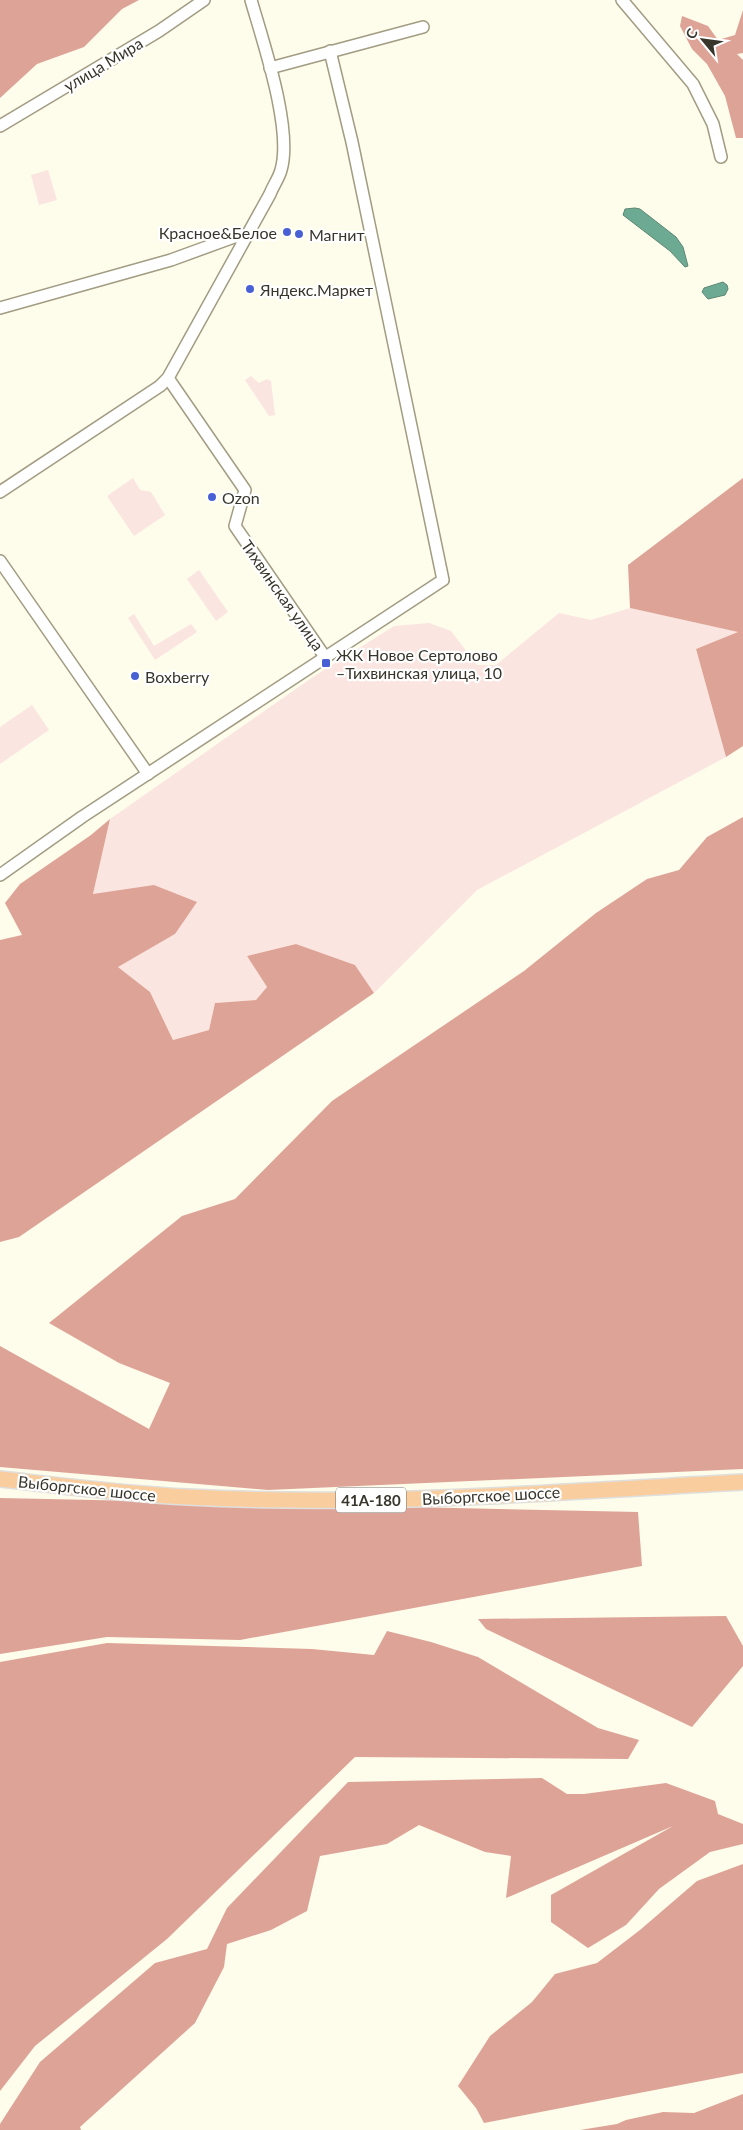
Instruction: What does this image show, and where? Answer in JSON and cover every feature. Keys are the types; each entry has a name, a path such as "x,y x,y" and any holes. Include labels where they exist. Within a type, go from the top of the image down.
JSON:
{"main road":[{"name":"Выборгское шоссе","path":"0,1479 188,1497 406,1500 743,1482"}],"street":[{"name":"улица Мира","path":"0,126 159,31 204,0"},
{"path":"0,492 160,386 168,378 281,170 284,148 283,122 251,0"},
{"path":"622,0 693,84 713,124 721,157"},
{"path":"270,68 423,27"},
{"path":"325,657 443,580 352,142 330,51"},
{"path":"0,308 170,260 234,237 246,237"},
{"name":"Тихвинская улица","path":"0,875 82,817 325,657 235,526 245,490 168,378"},
{"path":"0,561 148,774"}],"shaded area":[{"path":"0,0 139,0 122,9 84,47 37,64 0,98"},
{"path":"743,10 743,53 737,54 743,60 743,138 736,138 725,96 707,64 692,49 680,26 682,16 708,26 718,40 735,35"},
{"path":"48,170 57,200 39,205 31,175"},
{"path":"625,209 640,209 676,237 683,247 688,266 685,267 670,251 623,215"},
{"path":"723,282 727,285 728,289 725,295 708,299 702,292 704,288"},
{"path":"251,376 259,383 267,379 271,381 275,415 269,416 245,380"},
{"path":"133,478 140,490 151,492 165,515 134,536 107,496"},
{"path":"743,478 743,746 726,757 696,649 738,632 630,608 628,565"},
{"path":"199,570 228,612 216,621 187,579"},
{"path":"630,608 739,632 696,649 726,757 477,890 374,993 355,965 296,944 247,956 267,987 256,1000 215,1003 209,1030 173,1040 150,992 118,967 175,934 93,894 110,819 313,677 394,626 429,623 451,631 477,665 496,665 559,613 591,620"},
{"path":"134,614 154,646 191,624 197,632 155,660 128,618"},
{"path":"32,705 49,730 0,764 0,727"},
{"path":"743,817 743,1469 268,1490 0,1467 0,1346 149,1429 170,1383 119,1363 49,1323 182,1216 235,1199 332,1101 524,971 596,913 647,879 679,870 707,837"},
{"path":"110,819 93,894 154,885 197,902 175,934 118,967 150,992 173,1040 209,1030 215,1003 256,1000 267,987 247,956 296,944 355,965 374,993 19,1237 0,1242 0,940 22,935 5,903 20,884 91,835"},
{"path":"0,1498 638,1512 642,1566 240,1640 107,1637 0,1654"},
{"path":"726,1616 743,1646 743,1666 692,1727 486,1629 478,1619"},
{"path":"387,1631 431,1642 478,1657 598,1728 639,1740 628,1759 355,1757 167,1939 35,2046 0,2091 0,1662 107,1643 312,1649 374,1655"},
{"path":"542,1778 567,1794 584,1794 666,1783 715,1801 718,1814 743,1824 743,1844 710,1852 659,1889 626,1925 588,1948 551,1922 551,1895 673,1826 506,1898 511,1856 485,1852 419,1825 387,1844 320,1856 307,1911 271,1930 227,1944 224,1967 195,2023 80,2127 81,2130 0,2130 0,2124 40,2062 155,1963 207,1949 227,1908 348,1782"},
{"path":"743,1864 743,2073 484,2123 476,2108 458,2086 490,2036 532,2002 555,1974 597,1963 640,1930 697,1881"},
{"path":"743,2094 743,2130 580,2130 617,2124 626,2120 663,2112 694,2113"}],"place":[{"name":"Красное&Белое","path":"287,232"},
{"name":"Магнит","path":"299,234"},
{"name":"Яндекс.Маркет","path":"250,289"},
{"name":"Ozon","path":"212,497"},
{"name":"ЖК Новое Сертолово –Тихвинская улица, 10","path":"326,663"},
{"name":"Boxberry","path":"135,676"}]}
